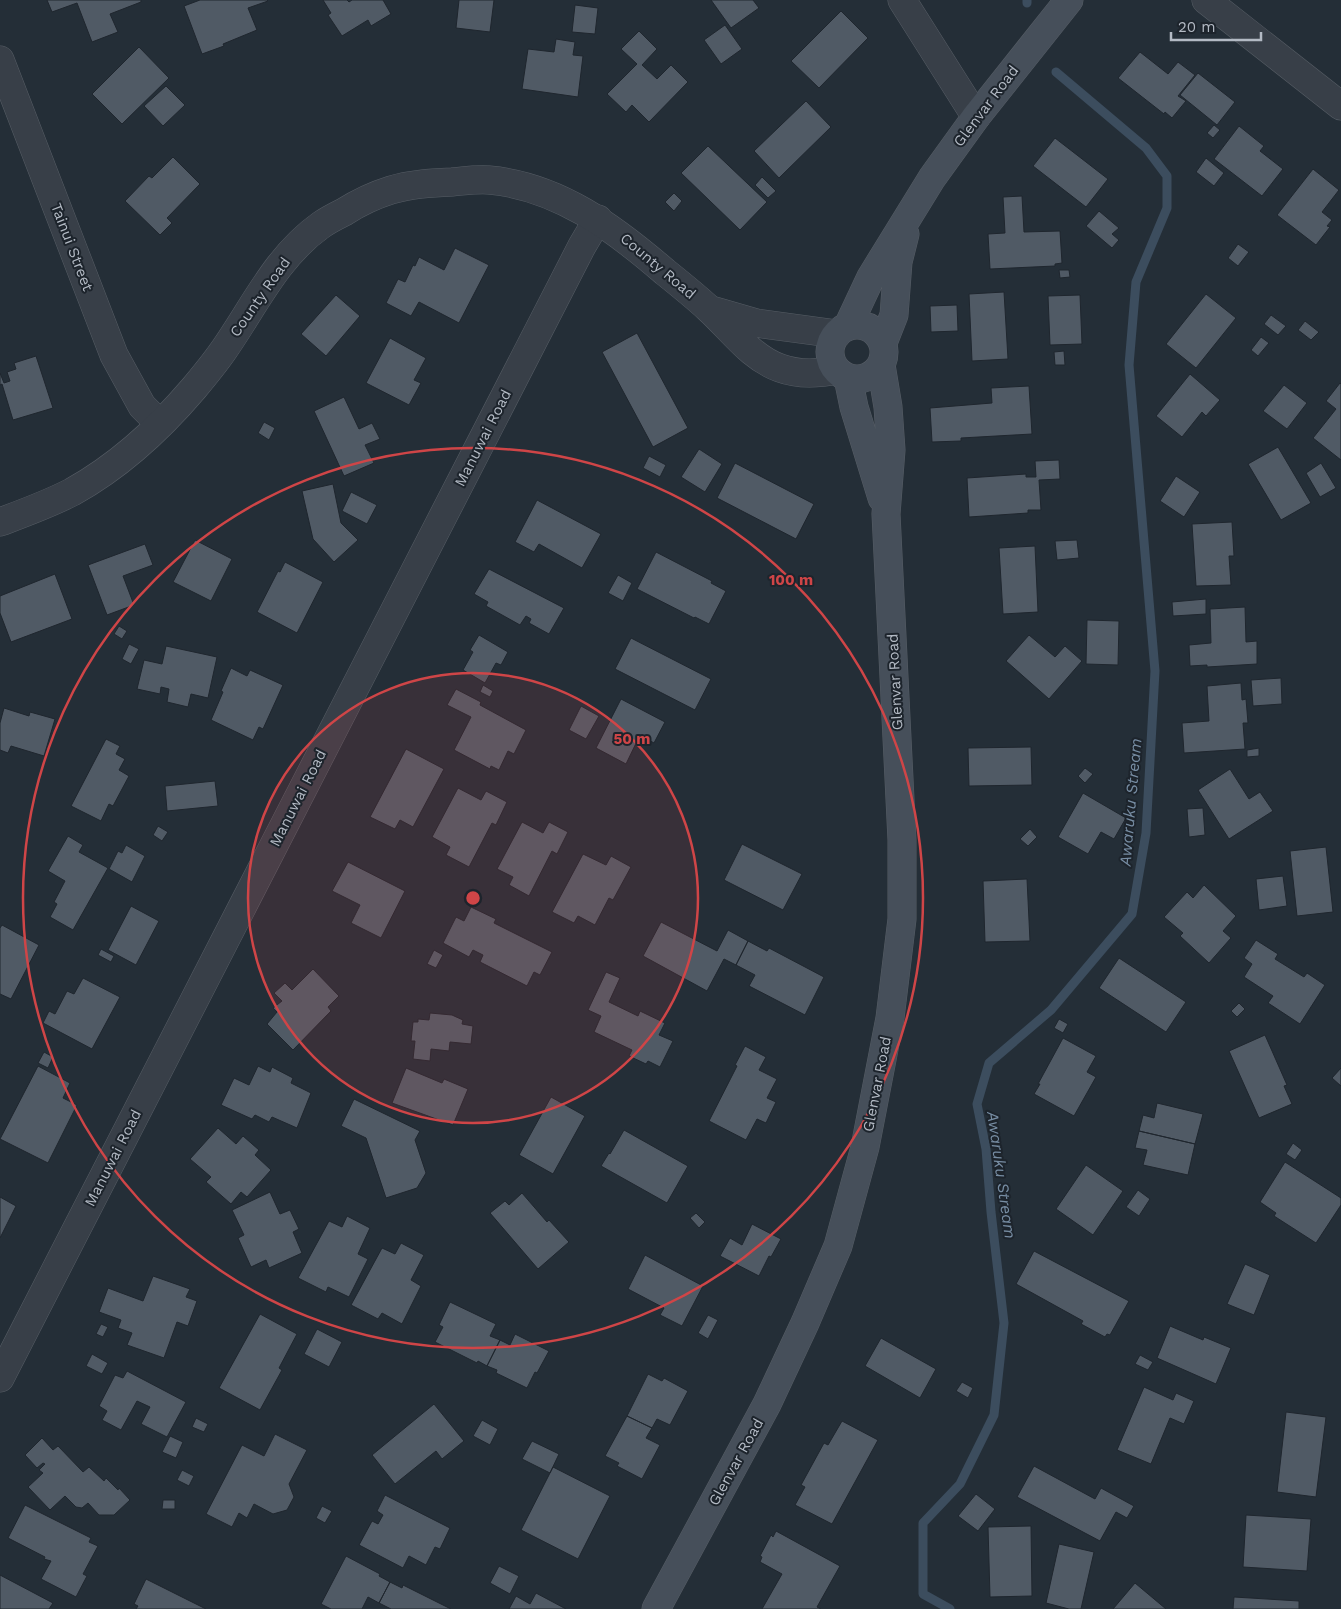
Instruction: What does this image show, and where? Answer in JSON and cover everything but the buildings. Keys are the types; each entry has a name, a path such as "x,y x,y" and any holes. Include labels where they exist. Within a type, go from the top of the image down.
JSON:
{"main road":[{"name":"Glenvar Road","path":"886,514 854,407 842,374 833,365 830,352 833,339 843,330 870,277 910,216 932,178 976,117 1069,0"},
{"name":"Glenvar Road","path":"656,1609 767,1404 838,1246 865,1148 890,1018 902,919 902,840 886,514 891,450 882,354 894,316 898,262 910,216"},
{"path":"842,374 856,380 871,376 882,354 877,333 866,326 861,325 843,330"}],"street":[{"path":"902,0 976,117"},
{"path":"1206,0 1341,106"},
{"name":"Tainui Street","path":"0,60 114,355 142,406 160,424"},
{"name":"County Road","path":"0,522 25,513 72,491 122,459 160,424 194,388 223,351 268,280 292,251 321,225 356,205 389,190 425,183 488,180 527,187 560,199 598,218 635,245 709,309 739,340 760,357 779,368 801,373 842,374"},
{"name":"Manuwai Road","path":"0,1378 577,255 598,218"},
{"name":"County Road","path":"709,309 756,323 843,330"}],"waterway":[{"name":"Awaruku Stream","path":"950,1609 923,1594 923,1523 960,1484 994,1415 1004,1323 991,1212 986,1149 977,1104 989,1063 1051,1010 1132,914 1146,833 1155,671 1129,365 1136,282 1167,208 1167,176 1146,148 1056,72"}]}
